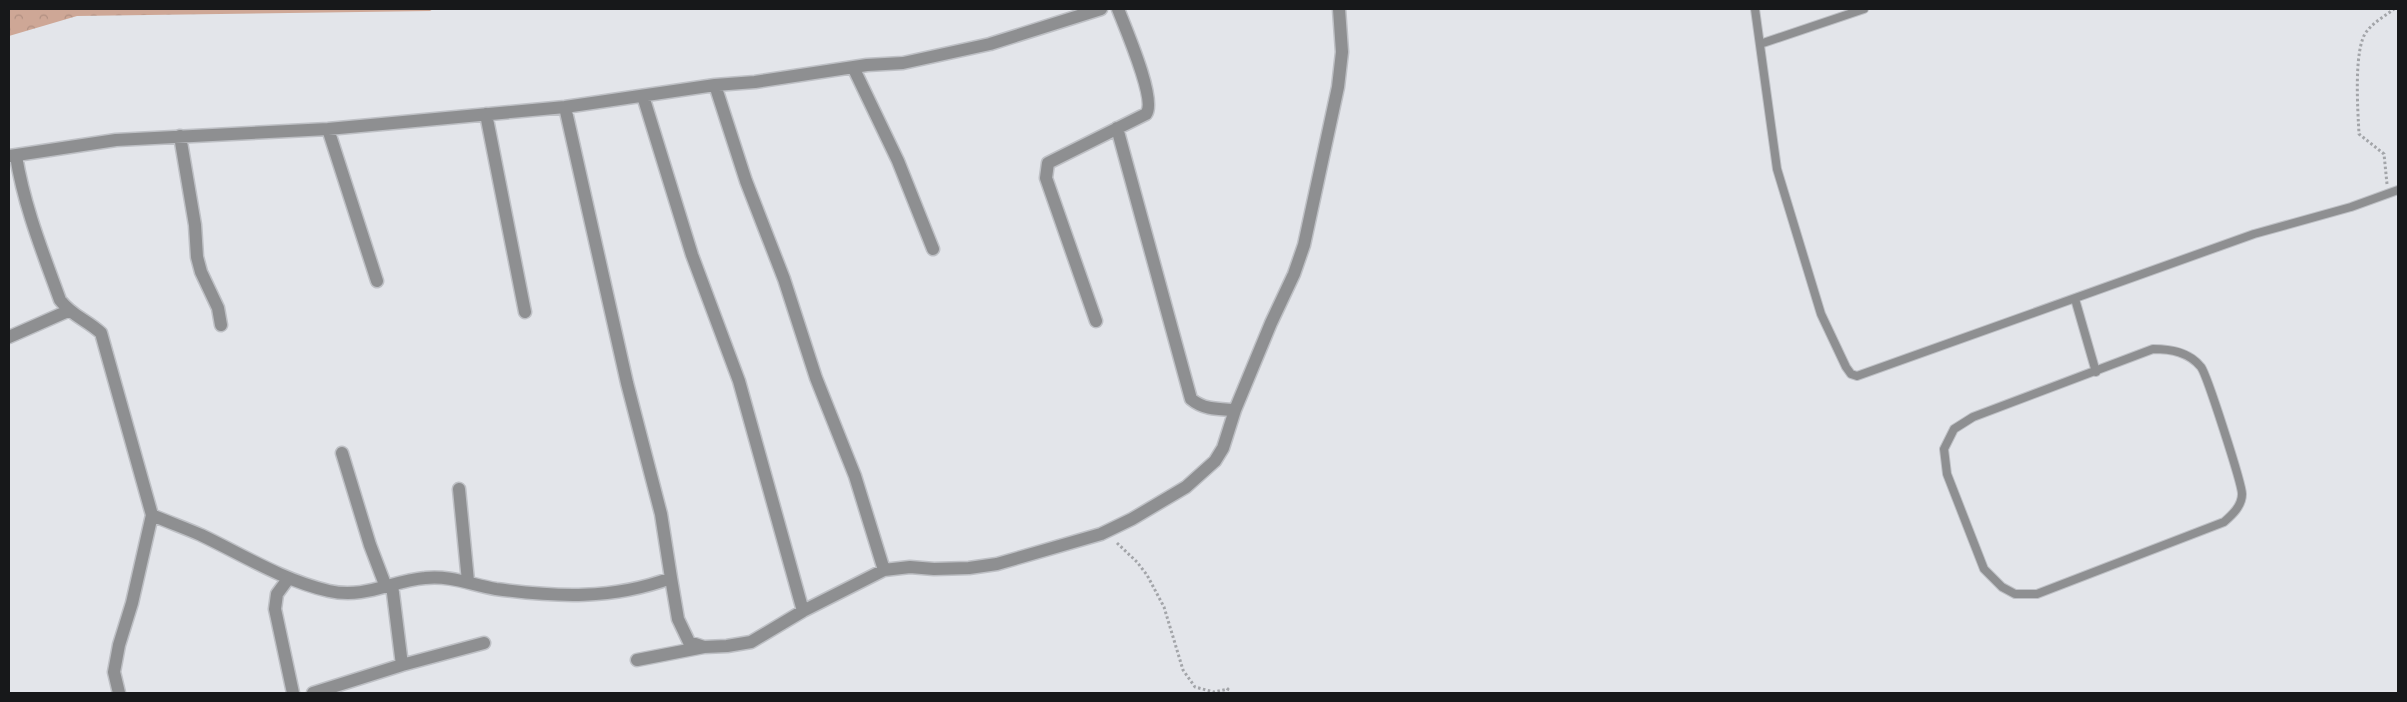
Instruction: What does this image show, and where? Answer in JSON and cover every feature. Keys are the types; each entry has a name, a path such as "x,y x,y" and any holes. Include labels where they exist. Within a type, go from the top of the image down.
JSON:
{"street":[{"path":"119,693 114,672 119,645 132,603 152,515 102,332 68,311 60,300 15,184 12,156 116,140 328,129 565,107 853,67 903,63 990,44 1102,9"},
{"path":"1096,321 1046,178 1046,169 1048,163 1146,114 1150,104 1139,64 1118,9"},
{"path":"638,660 704,647 752,642 803,611 884,570 910,567 934,569 969,568 997,564 1101,534 1178,492 1203,473 1215,461 1223,448 1235,410 1294,274 1304,245 1338,88 1342,52 1339,9"},
{"path":"853,67 898,162 934,249"},
{"path":"715,85 746,181 784,279 816,378 855,476 884,570"},
{"path":"643,96 692,255 739,381 803,611"},
{"path":"565,107 627,383 661,514 678,619 689,642 704,647"},
{"path":"486,114 525,312"},
{"path":"1117,128 1191,399 1198,405 1235,410"},
{"path":"328,129 377,281"},
{"path":"180,136 195,225 197,257 201,272 218,308 221,325"},
{"path":"9,337 68,311"},
{"path":"342,452 370,545 389,586 402,665"},
{"path":"459,489 468,582"},
{"path":"152,515 201,536 288,579 330,592 369,592 425,578 468,582 493,588 545,595 607,595 642,588 671,578"},
{"path":"288,579 277,594 275,609 293,693"},
{"path":"313,693 402,665 484,643"}],"lane":[{"path":"1755,9 1777,169 1821,314 1851,374 1857,376 1865,375 2254,234 2351,207 2398,190"},
{"path":"1760,44 1864,9"},
{"path":"2075,298 2096,372"},
{"path":"2153,349 2172,349 2188,356 2201,368 2212,392 2242,495 2236,512 2224,522 2037,594 2014,594 2002,587 1984,569 1947,474 1944,449 1954,429 1973,417 2096,372 2153,349"}],"path":[{"path":"2388,194 2384,154 2359,134 2357,99 2359,53 2366,32 2394,9"},
{"path":"1101,534 1113,539 1126,550 1147,575 1164,607 1183,670 1195,687 1214,692 1228,688 1226,693"}],"green space":[{"path":"9,9 433,9 430,11 77,16 9,36"}]}
